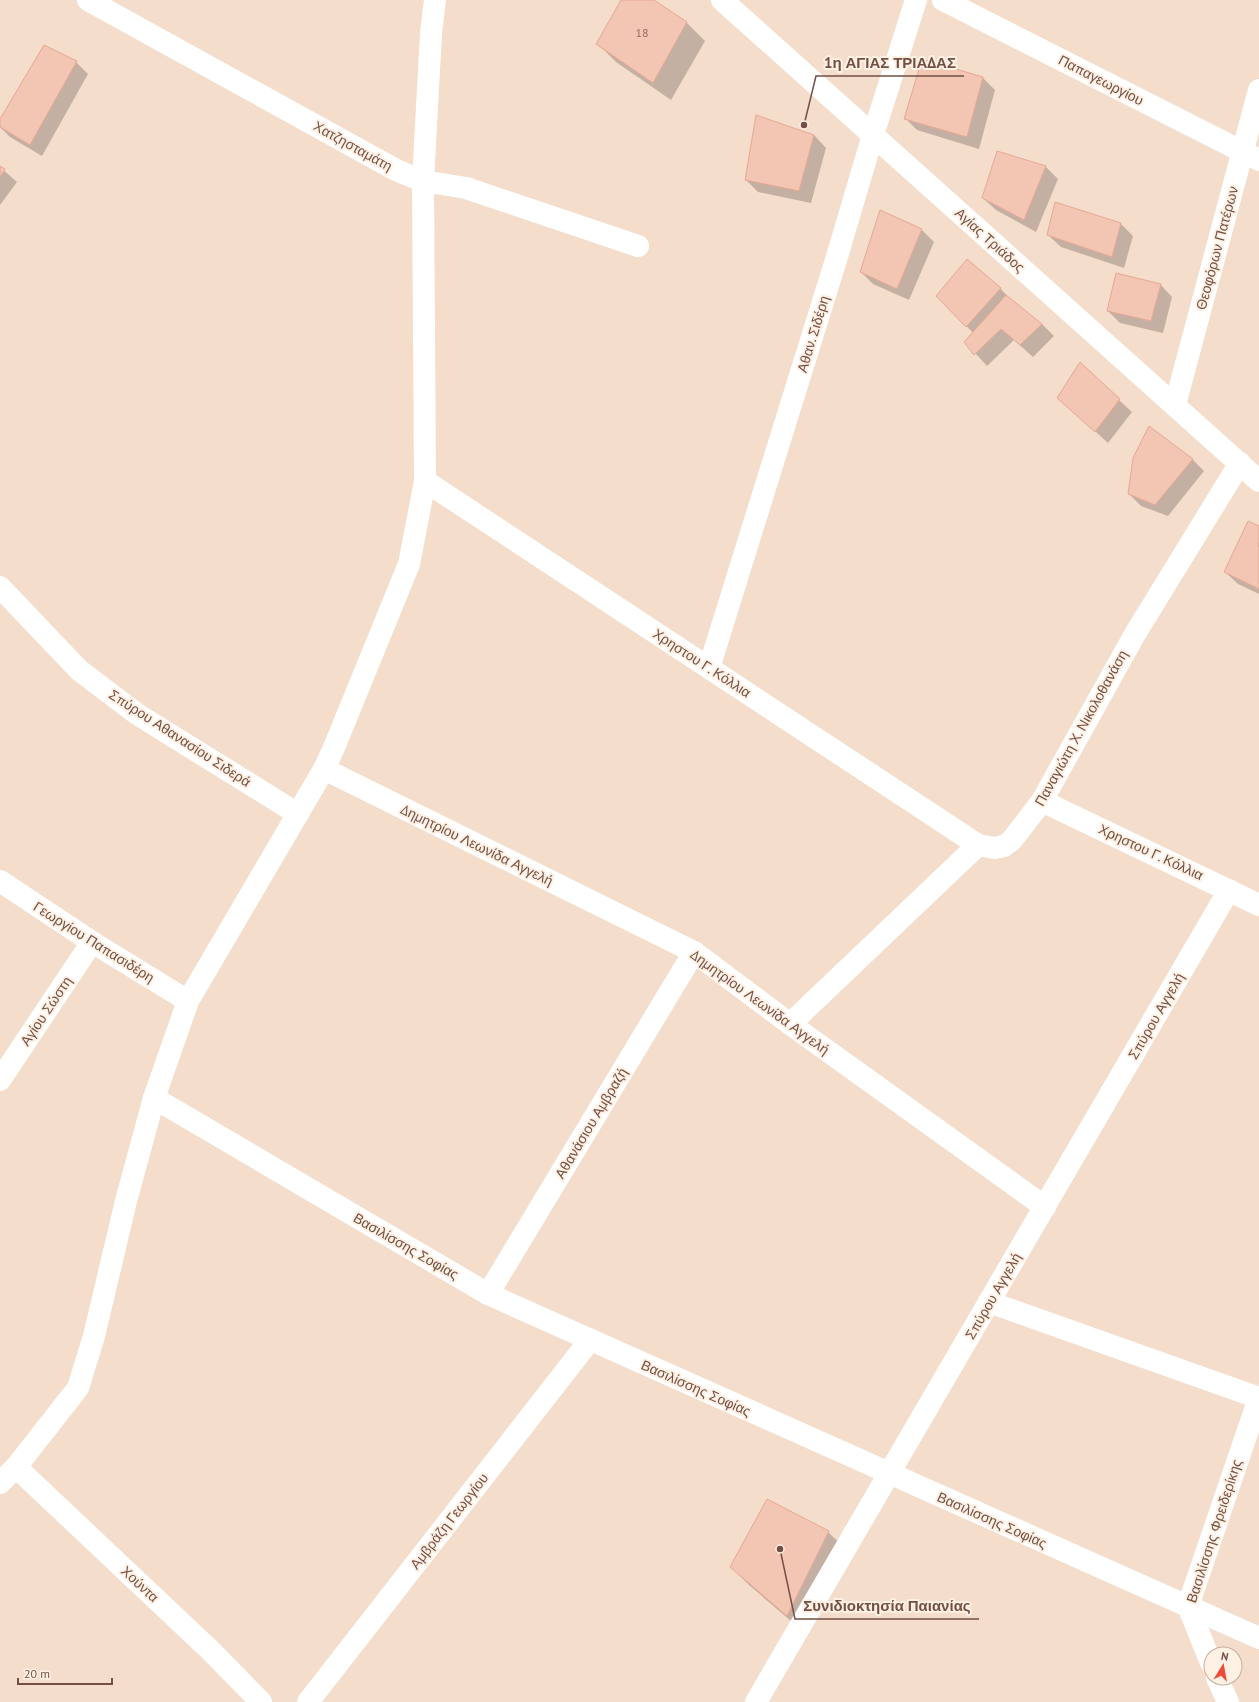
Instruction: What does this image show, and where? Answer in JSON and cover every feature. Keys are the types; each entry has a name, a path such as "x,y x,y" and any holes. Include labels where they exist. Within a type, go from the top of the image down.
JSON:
{"street":[{"name":"Χατζησταμάτη","path":"88,0 396,170 423,181 466,188 638,246"},
{"path":"0,1483 16,1467 78,1388 94,1336 126,1201 154,1098 188,1001 324,769 409,564 425,481 423,181 431,33 435,0"},
{"name":"Αγίας Τριάδος","path":"722,0 1259,481"},
{"name":"Αθαν. Σιδέρη","path":"709,668 916,0"},
{"name":"Παπαγεωργίου","path":"943,0 1251,156"},
{"name":"Θεοφόρων Πατέρων","path":"1175,405 1251,156 1259,90"},
{"name":"Παναγιώτη Χ. Νικολοθανάση","path":"978,844 995,848 1004,846 1012,840 1042,801 1135,634 1240,464"},
{"name":"Χρηστου Γ. Κόλλια","path":"425,481 978,844"},
{"name":"Σπύρου Αθανασίου Σιδερά","path":"0,587 79,670 137,714 298,814"},
{"name":"Δημητρίου Λεωνίδα Αγγελή","path":"324,769 694,952 790,1024 1044,1207"},
{"name":"Χρηστου Γ. Κόλλια","path":"1042,801 1259,905"},
{"path":"790,1024 978,844"},
{"name":"Γεωργίου Παπασιδέρη","path":"0,881 92,942 188,1001"},
{"name":"Σπύρου Αγγελή","path":"756,1702 1229,890"},
{"name":"Αγίου Σώστη","path":"0,1080 92,942"},
{"name":"Αθανάσιου Αμβραζή","path":"488,1294 694,952"},
{"name":"Βασιλίσσης Σοφίας","path":"154,1098 488,1294 1259,1638"},
{"path":"989,1302 1259,1398"},
{"name":"Αμβράζη Γεωργίου","path":"308,1702 590,1340"},
{"name":"Βασιλίσσης Φρειδερίκης","path":"1204,1646 1188,1606 1259,1398"},
{"name":"Χούντα","path":"16,1467 211,1651 261,1702"},
{"path":"1221,1686 1228,1702"}],"shaded area":[{"path":"0,0 1259,0 1259,1702 0,1702"}],"building":[{"path":"621,0 654,0 687,22 653,83 596,44"},
{"path":"44,45 77,61 30,145 0,127 0,119"},
{"path":"922,59 983,77 967,137 904,119"},
{"path":"756,115 814,135 799,191 745,180"},
{"path":"997,151 1046,166 1024,220 982,198"},
{"path":"0,166 5,169 0,177"},
{"path":"1055,202 1121,223 1112,257 1047,235"},
{"path":"880,210 922,229 897,289 860,272"},
{"path":"967,259 1001,288 966,327 936,296"},
{"path":"1116,273 1161,284 1151,321 1107,311"},
{"path":"1006,295 1042,324 1020,345 1001,329 974,355 964,342"},
{"path":"1080,362 1120,399 1095,432 1057,398"},
{"path":"1149,426 1193,459 1155,505 1128,494 1133,458"},
{"path":"1248,521 1259,526 1259,589 1224,572"},
{"path":"767,1499 829,1531 787,1616 730,1567"}],"place":[{"name":"1η ΑΓΙΑΣ ΤΡΙΑΔΑΣ","path":"804,125"},
{"name":"Συνιδιοκτησία Παιανίας","path":"780,1549"}]}
